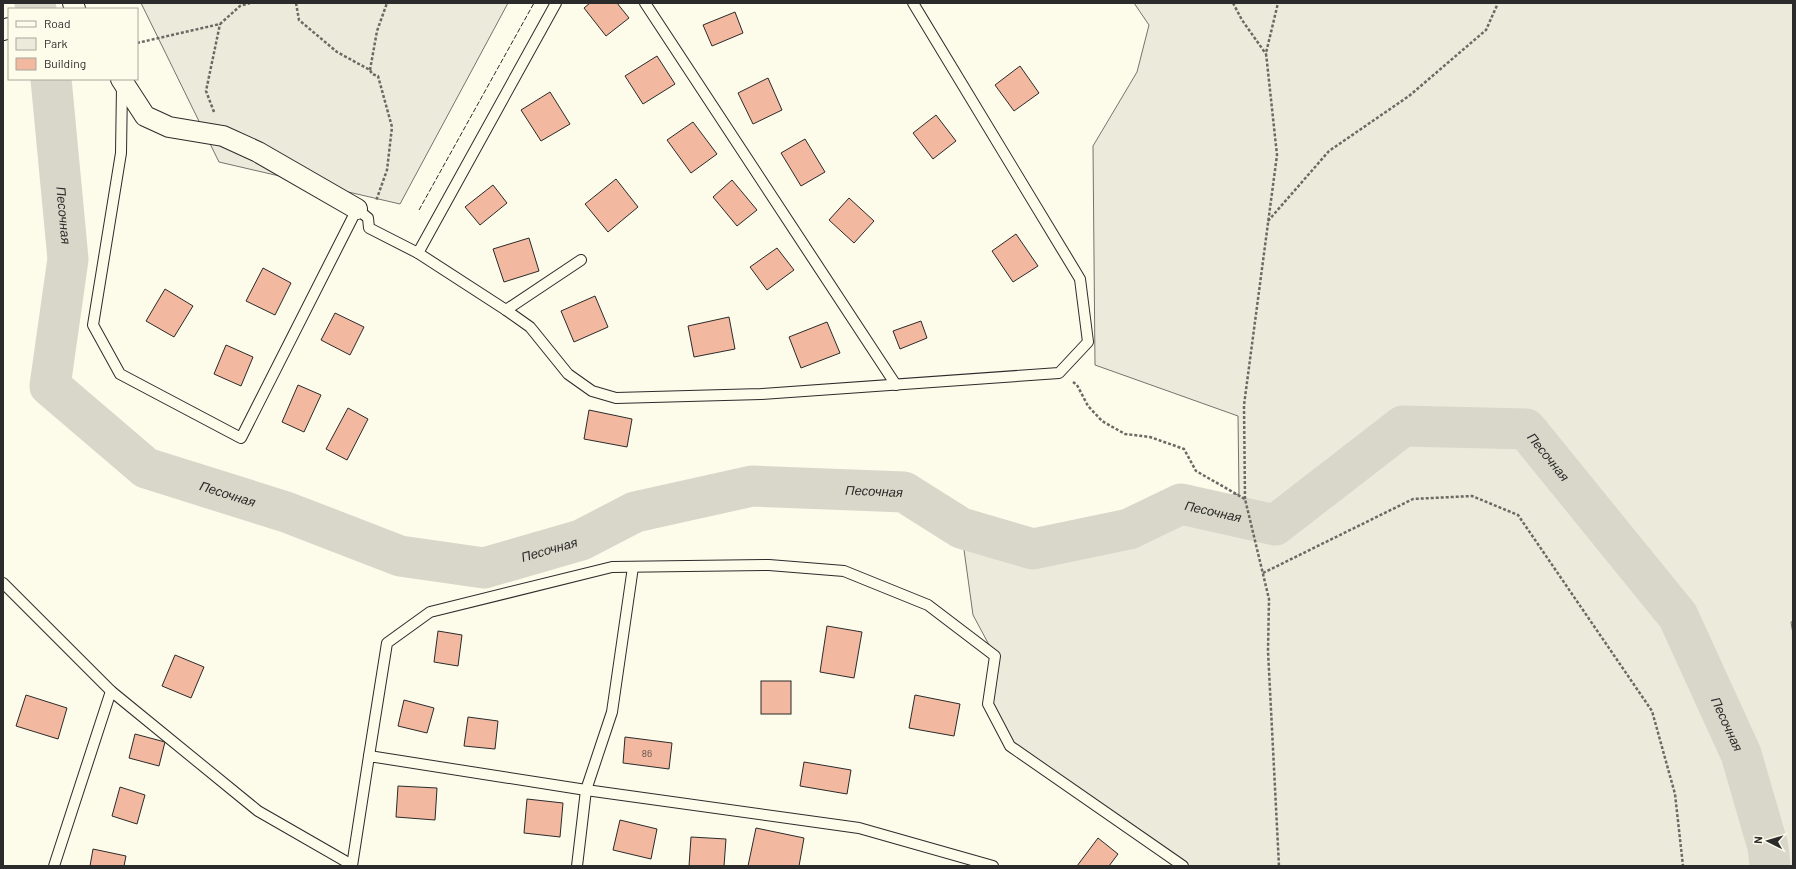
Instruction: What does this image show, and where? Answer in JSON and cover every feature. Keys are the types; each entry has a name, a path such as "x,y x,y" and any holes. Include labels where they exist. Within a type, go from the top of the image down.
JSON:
{"street":[{"path":"122,81 146,116 169,127 223,136 258,152 362,214"}],"lane":[{"path":"418,253 556,3"},
{"path":"645,3 896,385"},
{"path":"362,214 369,228 418,253 530,327 568,374 592,391 616,398 761,394 1059,373 1088,342 1080,279 913,3"},
{"path":"122,81 121,153 94,325 120,374 241,438 362,214"},
{"path":"506,310 581,260"},
{"path":"3,583 111,691 258,811 352,866 387,643 430,612 612,567 769,565 844,571 928,605 995,656 988,704 1010,746 1183,866"},
{"path":"577,866 586,790 612,712 633,567"},
{"path":"54,866 111,691"},
{"path":"369,756 586,790 859,828 993,866"}],"path":[{"path":"138,44 220,24 240,6 250,3"},
{"path":"296,3 299,20 337,52 370,70 372,74 378,76 392,127 386,170 379,196 362,214"},
{"path":"370,70 377,31 387,3"},
{"path":"1233,3 1242,20 1266,53"},
{"path":"1278,3 1266,53 1277,155 1244,404 1245,499 1269,599 1268,651 1279,866"},
{"path":"1268,221 1329,151 1409,96 1486,30 1498,3"},
{"path":"220,24 206,91 223,136"},
{"path":"1059,373 1077,385 1088,406 1102,421 1125,434 1150,437 1184,449 1196,471 1245,499"},
{"path":"1263,573 1413,499 1472,496 1518,514 1652,712 1675,794 1683,866"}],"green space":[{"path":"141,3 508,3 400,204 219,162"},
{"path":"1134,3 1793,3 1793,621 1791,622 1793,634 1793,866 1183,866 1010,746 988,704 995,656 973,615 961,528 1033,549 1129,529 1181,504 1239,494 1238,416 1095,365 1093,146 1137,72 1149,25"}],"building":[{"path":"590,3 617,3 629,18 606,36 584,8"},
{"path":"735,12 743,33 712,46 703,25"},
{"path":"657,56 675,84 643,104 625,76"},
{"path":"1020,66 1039,93 1014,111 995,85"},
{"path":"768,78 782,110 753,124 738,93"},
{"path":"550,92 570,124 541,141 521,110"},
{"path":"936,115 956,141 933,159 913,133"},
{"path":"693,122 717,154 691,173 667,140"},
{"path":"805,139 825,172 801,186 781,153"},
{"path":"616,179 638,207 608,232 585,204"},
{"path":"732,180 757,210 737,226 713,197"},
{"path":"493,185 507,203 480,225 465,207"},
{"path":"849,198 874,221 854,243 829,220"},
{"path":"1016,234 1038,266 1013,282 992,251"},
{"path":"529,238 539,271 504,282 493,249"},
{"path":"777,248 794,270 767,290 750,267"},
{"path":"263,268 291,283 275,315 246,301"},
{"path":"165,289 193,306 174,337 146,321"},
{"path":"595,296 608,327 574,342 561,311"},
{"path":"335,313 364,327 350,355 321,340"},
{"path":"729,317 735,349 694,357 688,326"},
{"path":"921,321 927,338 900,349 893,331"},
{"path":"827,322 840,353 801,368 789,337"},
{"path":"226,345 253,357 241,386 214,374"},
{"path":"298,385 321,395 304,432 282,422"},
{"path":"348,408 368,419 347,460 326,449"},
{"path":"589,410 632,419 627,447 584,439"},
{"path":"827,626 862,632 854,678 820,672"},
{"path":"438,631 462,635 458,666 434,662"},
{"path":"175,655 204,667 191,698 162,686"},
{"path":"761,681 791,681 791,714 761,714"},
{"path":"26,695 67,708 58,739 16,726"},
{"path":"915,695 960,704 954,736 909,728"},
{"path":"404,700 434,708 427,733 398,726"},
{"path":"468,717 498,721 495,749 464,746"},
{"path":"135,734 165,742 159,766 129,758"},
{"path":"625,737 672,743 669,769 623,763"},
{"path":"804,762 851,770 847,794 800,786"},
{"path":"398,786 437,788 435,820 396,817"},
{"path":"120,787 145,795 137,824 112,816"},
{"path":"527,799 563,803 560,837 524,833"},
{"path":"620,820 657,829 651,859 613,850"},
{"path":"756,828 804,838 799,866 748,866"},
{"path":"691,837 726,839 724,866 689,866"},
{"path":"1098,838 1118,854 1109,866 1077,866"},
{"path":"93,849 126,856 124,866 90,866"}],"waterway":[{"name":"Песочная","path":"35,3 36,8"},
{"name":"Песочная","path":"51,80 68,259 50,386 146,468 286,512 400,556 484,568 581,540 635,512 752,486 904,492 961,528 1033,549 1129,529 1181,504 1275,525 1403,426 1526,429 1678,616 1741,754 1768,847 1770,866"}],"fence":[{"path":"419,210 534,3"}]}
